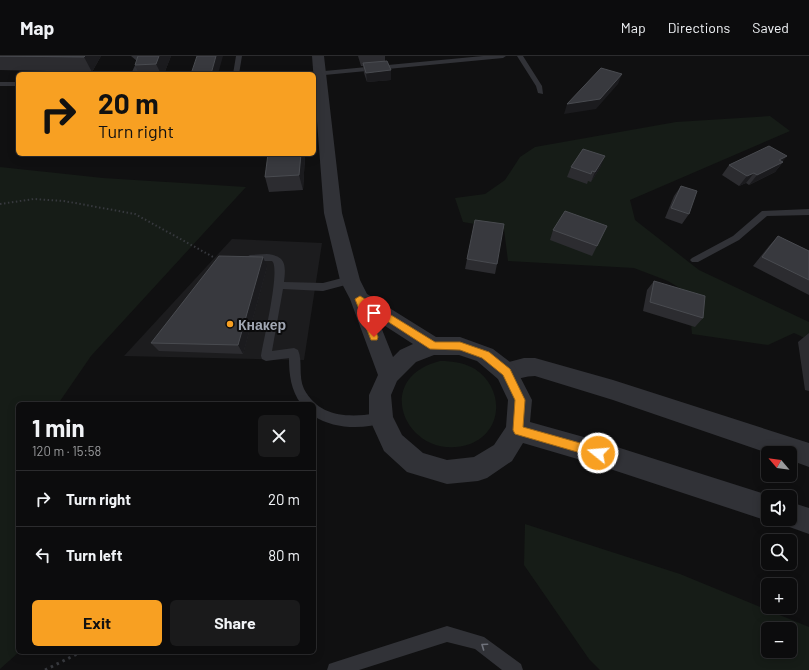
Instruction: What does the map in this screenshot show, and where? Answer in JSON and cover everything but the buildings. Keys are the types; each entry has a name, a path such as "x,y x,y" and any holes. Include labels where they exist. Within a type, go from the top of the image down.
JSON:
{"street":[{"path":"318,56 316,74 333,213 350,280 360,299 389,375"},
{"path":"360,299 433,346"},
{"path":"433,346 460,346 486,355 506,372 520,400 518,430 503,453 478,469 447,472 416,462 393,443 381,418 380,395 389,375 408,356 433,346"},
{"path":"506,372 524,367 536,368 613,390 809,455"},
{"path":"518,430 598,453 761,506"},
{"path":"797,517 809,521"}],"lane":[{"path":"134,56 140,60 135,72"},
{"path":"236,72 239,56"},
{"path":"316,74 503,56"},
{"path":"520,56 541,93"},
{"path":"0,84 16,84"},
{"path":"695,260 736,238 765,213 809,212"},
{"path":"215,258 273,258 279,260 282,265 266,356 294,353 294,376 299,391 305,402"},
{"path":"279,285 323,288 350,280"},
{"path":"316,411 320,414 339,420 356,422 381,418"},
{"path":"335,670 447,634 479,642 515,670"}],"path":[{"path":"0,204 34,199 64,201 135,214 215,258"},
{"path":"45,670 76,654"}],"shaded area":[{"path":"770,116 790,131 630,200 635,220 699,270 809,322 809,340 794,333 768,345 692,334 688,293 668,281 634,268 508,261 504,229 463,222 455,198 485,194 505,180 520,157 535,147 676,122"},
{"path":"0,167 103,178 246,187 91,356 59,402 16,402 17,654 0,669"},
{"path":"232,239 322,243 304,360 124,356"},
{"path":"440,361 459,363 475,369 485,377 495,398 496,409 494,420 489,429 481,438 470,444 448,447 429,442 415,432 405,417 402,401 406,385 418,371"},
{"path":"525,524 680,574 761,607 761,614 777,614 797,622 761,622 761,658 797,658 797,622 809,627 809,670 600,670 589,659 524,565"}],"place":[{"name":"Кнакер","path":"230,324"}],"route":[{"path":"374,337 360,299 433,346 460,346 486,355 506,372 520,400 518,430 598,453"}]}
